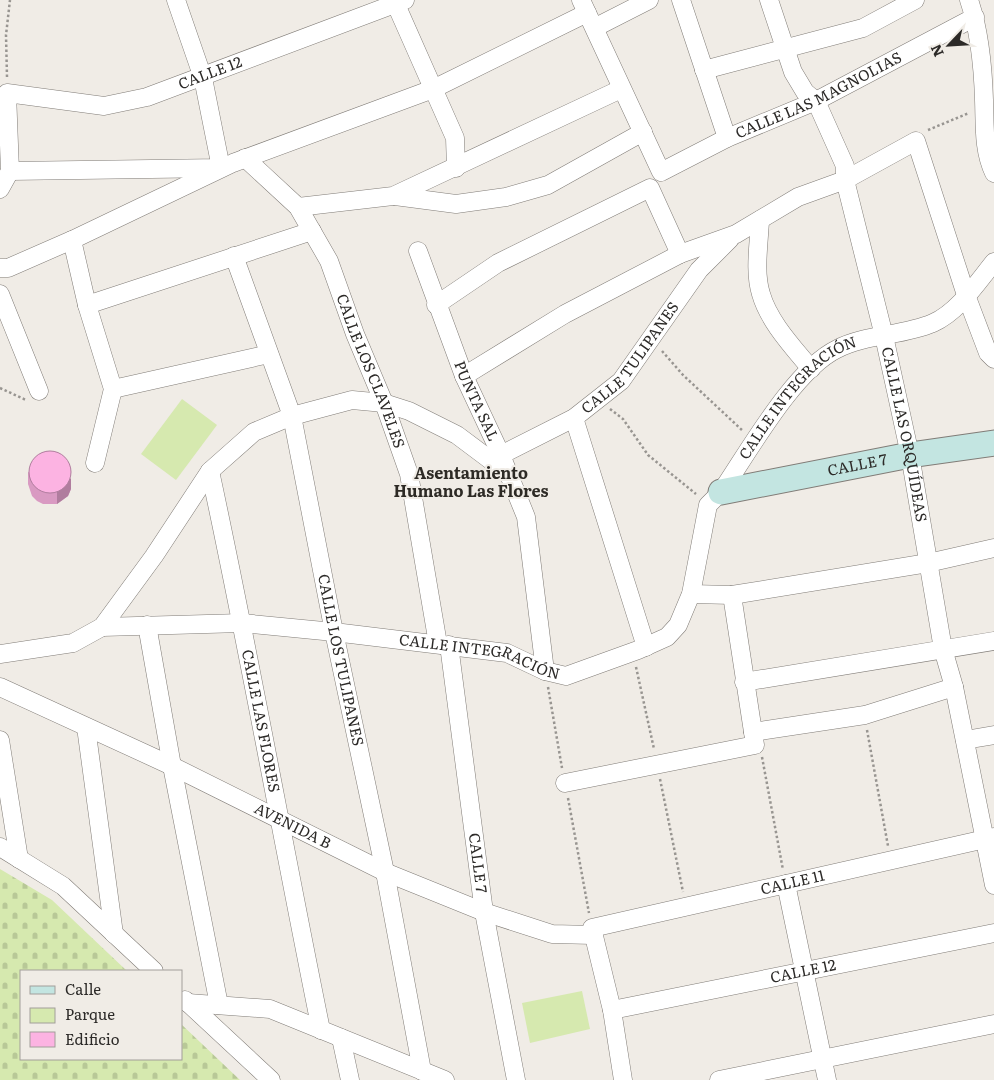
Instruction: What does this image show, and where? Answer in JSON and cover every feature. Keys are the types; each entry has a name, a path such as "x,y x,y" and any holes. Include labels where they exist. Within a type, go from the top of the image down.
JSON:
{"street":[{"path":"176,0 203,78 221,168"},
{"path":"3,272 221,168 433,89 588,13 649,0"},
{"path":"681,0 727,138"},
{"name":"CALLE LAS ORQUÍDEAS","path":"769,0 793,72 806,92 816,101 845,166 845,180 884,336 910,455 943,649 954,687 989,838 994,884"},
{"path":"704,70 863,28 891,6 916,0"},
{"path":"969,0 975,17 988,75 984,106 987,158 993,167"},
{"name":"CALLE 12","path":"7,93 104,106 147,97 203,78 398,2"},
{"path":"398,2 454,138 456,168"},
{"path":"298,207 393,196 456,204 506,197 548,185 642,132 588,13"},
{"name":"CALLE LAS MAGNOLIAS","path":"642,132 661,172 727,138 816,101 975,17"},
{"path":"393,196 621,89"},
{"path":"0,188 10,171 4,128 7,93"},
{"path":"916,141 966,295 988,353 994,359"},
{"name":"CALLE TULIPANES","path":"464,376 565,314 680,254 736,234 798,197 845,180 916,141"},
{"name":"CALLE LOS CLAVELES","path":"245,158 298,207 329,261 355,334 384,403 410,474 444,644"},
{"path":"10,171 221,168"},
{"path":"436,304 498,263 650,188 680,254"},
{"path":"760,220 758,276 761,295 787,339 811,369"},
{"path":"87,305 312,231"},
{"name":"CALLE TULIPANES","path":"501,455 574,418 620,381 699,270 736,234"},
{"path":"72,240 87,305 113,389 95,463"},
{"name":"PUNTA SAL","path":"418,251 464,376 501,455 526,517 545,671"},
{"name":"CALLE LOS TULIPANES","path":"234,256 292,416 334,632 385,872 422,1071"},
{"name":"CALLE INTEGRACIÓN","path":"0,654 73,642 102,627 242,623 444,644 507,653 545,671 566,676 646,647 667,637 678,625 691,594 715,498 792,388 811,369 838,348 932,323 952,310 990,269"},
{"path":"0,294 36,398"},
{"path":"113,389 269,354"},
{"name":"CALLE INTEGRACIÓN","path":"102,627 154,556 210,471 254,432 292,416 352,400 384,403 409,411 457,436 509,474"},
{"path":"574,418 646,647"},
{"name":"CALLE 7","path":"715,498 910,455 994,443"},
{"name":"CALLE LAS FLORES","path":"210,471 242,623 278,820 321,1030"},
{"path":"691,594 732,595 928,563 994,548"},
{"path":"732,595 754,739"},
{"path":"147,625 172,766 219,1005"},
{"path":"744,682 994,641"},
{"name":"CALLE 7","path":"444,644 484,912 516,1080"},
{"name":"AVENIDA B","path":"0,687 172,766 385,872 484,912 552,934 592,932"},
{"path":"565,783 865,715 954,687"},
{"path":"86,727 114,934"},
{"path":"965,740 994,736"},
{"path":"0,740 19,859"},
{"name":"CALLE 11","path":"592,932 890,859 989,838"},
{"path":"0,847 63,886 153,970"},
{"path":"786,884 828,1080"},
{"path":"592,932 612,1010 623,1080"},
{"name":"CALLE 12","path":"612,1010 994,933"},
{"path":"184,1000 270,1009 445,1080"},
{"path":"184,1000 271,1080"},
{"path":"719,1080 823,1057 994,1024"},
{"path":"341,1038 350,1080"}],"path":[{"path":"7,93 6,35 10,0"},
{"path":"916,141 924,132 984,106"},
{"path":"651,338 684,375 755,443"},
{"path":"0,388 36,398"},
{"path":"598,400 623,419 648,455 715,498"},
{"path":"865,715 890,859"},
{"path":"754,739 761,752 786,884"}],"green space":[{"path":"182,399 217,425 176,480 141,454"},
{"path":"0,869 52,900 126,970 20,970 20,1060 182,1060 182,1025 240,1080 0,1080"},
{"path":"582,991 590,1029 530,1043 522,1003"}],"building":[{"path":"54,451 62,454 68,460 71,472 68,484 62,490 46,493 38,490 32,484 29,468 32,460 38,454"}],"district":[{"name":"Asentamiento Humano Las Flores","path":"471,482"}]}
